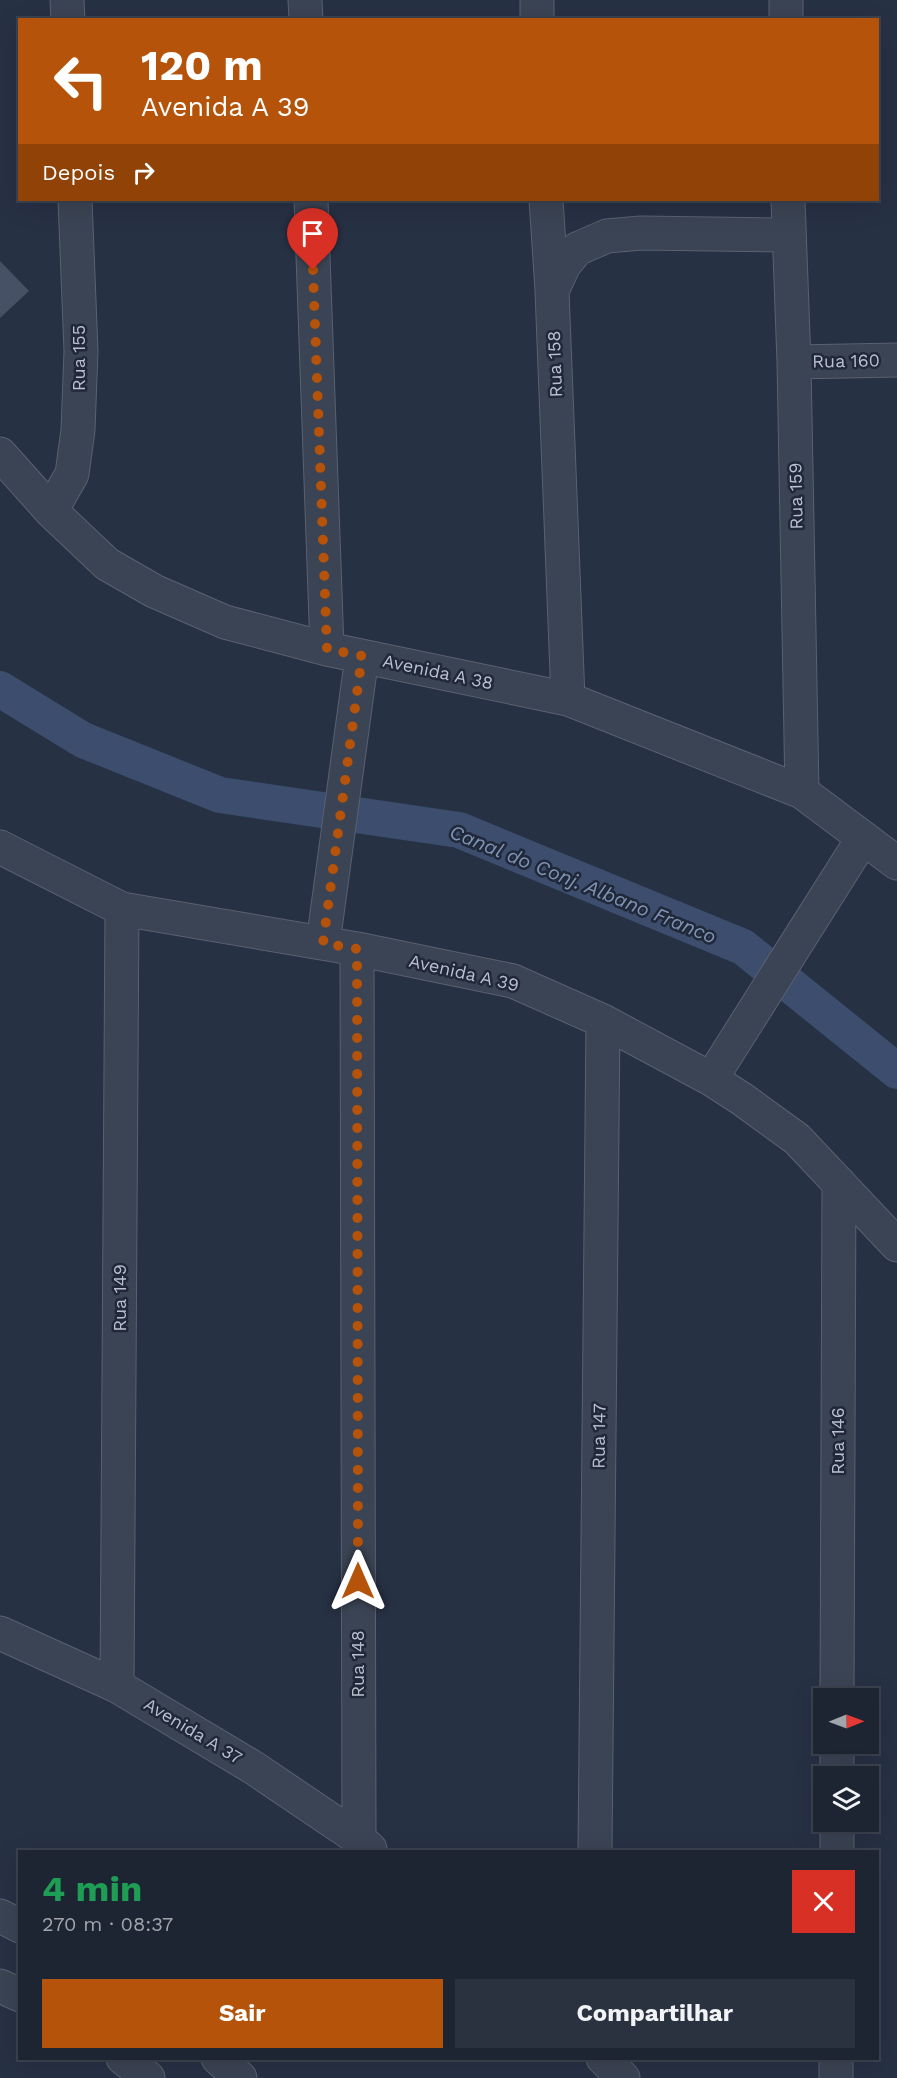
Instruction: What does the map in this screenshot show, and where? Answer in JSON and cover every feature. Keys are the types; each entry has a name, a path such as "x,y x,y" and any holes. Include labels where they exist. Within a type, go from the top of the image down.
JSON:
{"street":[{"path":"67,0 68,18"},
{"path":"305,0 306,18"},
{"path":"537,0 537,18"},
{"path":"786,0 786,18"},
{"name":"Rua 155","path":"51,511 72,474 78,430 81,351 75,201"},
{"path":"311,201 327,649"},
{"path":"546,201 552,291"},
{"name":"Rua 159","path":"788,201 794,362 802,792"},
{"name":"Rua 158","path":"568,699 552,291 564,265 578,249 607,236 641,234 788,235"},
{"name":"Rua 160","path":"794,362 897,360"},
{"name":"Avenida A 38","path":"0,454 51,511 107,564 154,591 225,622 327,649 568,699 802,792 897,863"},
{"path":"323,943 362,656"},
{"path":"711,1079 863,838"},
{"name":"Avenida A 39","path":"0,847 122,909 357,949 513,981 603,1021 711,1079 742,1099 797,1139 897,1245"},
{"name":"Rua 149","path":"117,1686 122,909"},
{"name":"Rua 148","path":"357,949 366,1845"},
{"name":"Rua 147","path":"595,1850 603,1021"},
{"name":"Rua 146","path":"837,1688 839,1183"},
{"name":"Avenida A 37","path":"0,1633 117,1686 254,1768 366,1845"},
{"path":"837,1832 837,1850"},
{"path":"0,1916 18,1925"},
{"path":"0,1986 18,1994"},
{"path":"126,2060 148,2078"},
{"path":"220,2060 240,2078"},
{"path":"605,2060 623,2078"},
{"path":"836,2060 836,2078"}],"building":[{"path":"0,261 29,291 0,318"}],"waterway":[{"name":"Canal do Conj. Albano Franco","path":"0,689 83,740 220,795 459,830 743,947 897,1071"}],"route":[{"path":"313,270 327,649 362,656 323,943 357,949 358,1581"}]}
